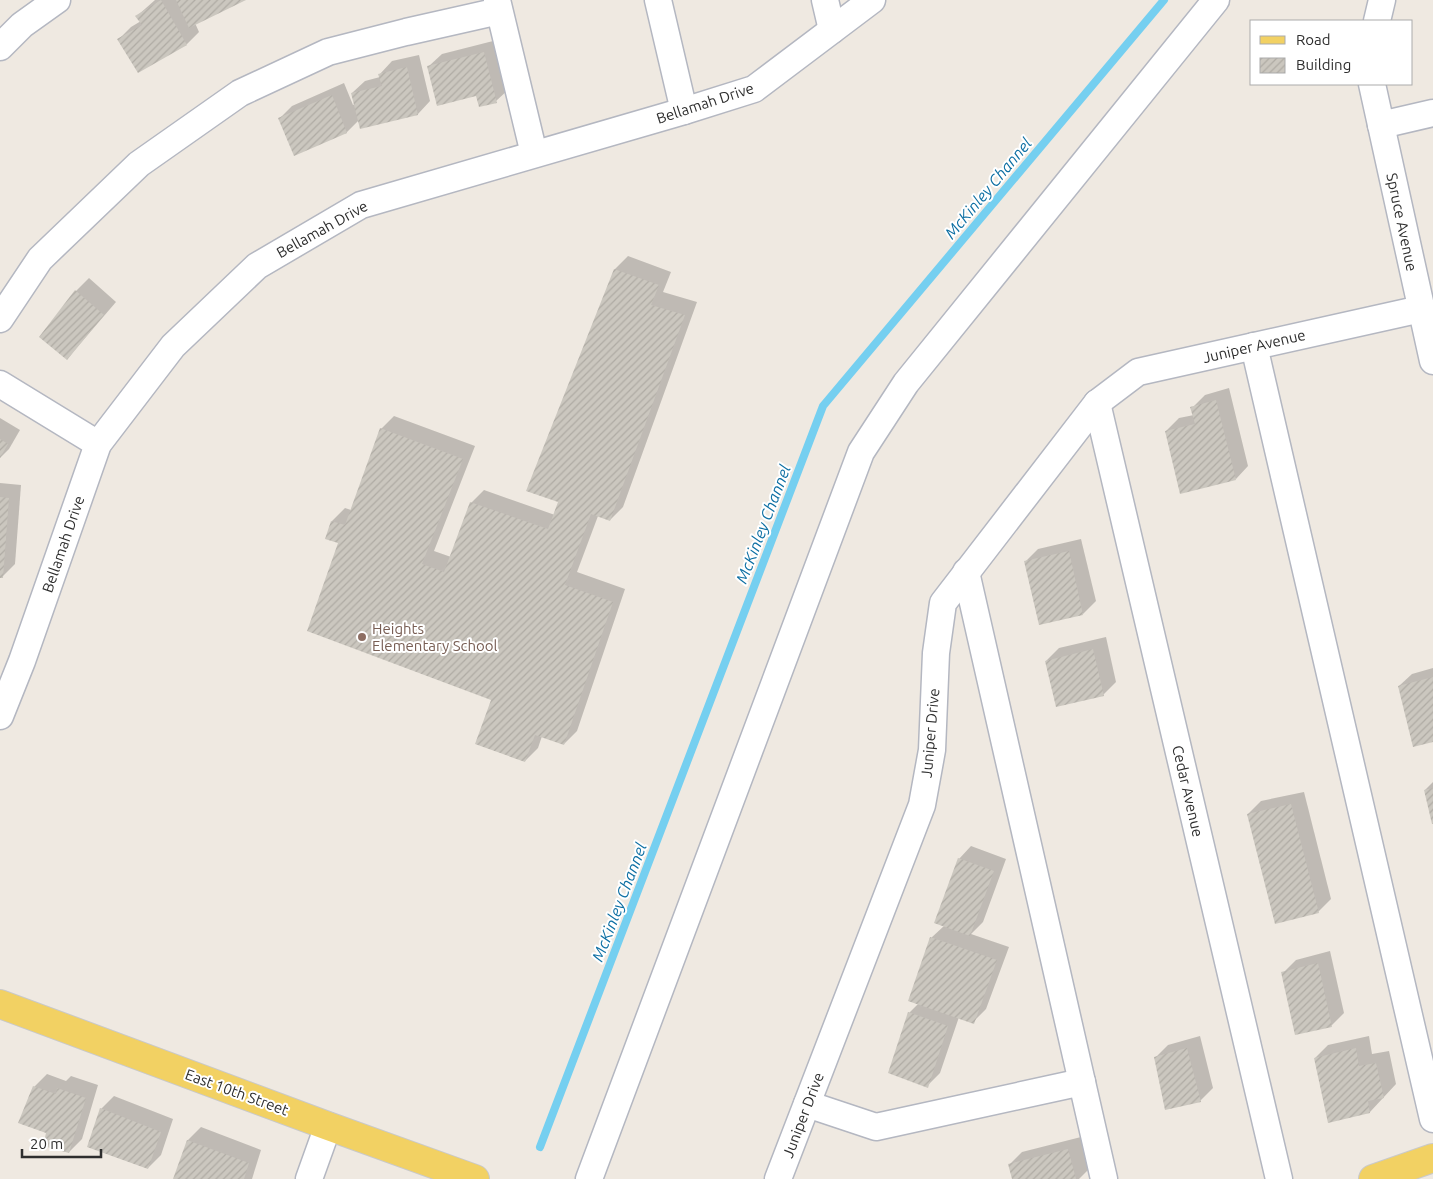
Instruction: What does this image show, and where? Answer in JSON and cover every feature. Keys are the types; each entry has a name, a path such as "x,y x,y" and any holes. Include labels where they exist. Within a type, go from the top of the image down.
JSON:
{"main road":[{"name":"East 10th Street","path":"0,1004 475,1179"},
{"path":"1373,1179 1433,1158"}],"street":[{"path":"0,47 22,25 57,0"},
{"path":"658,0 684,111"},
{"path":"825,0 832,30"},
{"name":"Bellamah Drive","path":"0,716 11,657 98,444 173,346 257,266 361,204 754,89 872,0"},
{"path":"589,1179 862,452 906,382 1216,0"},
{"path":"1378,20 1382,0"},
{"path":"0,319 40,259 139,164 240,93 328,52 406,32 498,5 534,154"},
{"name":"Spruce Avenue","path":"1372,85 1433,360"},
{"path":"1381,125 1433,113"},
{"name":"Juniper Avenue","path":"1097,403 1138,372 1421,308"},
{"path":"1254,346 1433,1119"},
{"path":"0,384 98,444"},
{"name":"Juniper Drive","path":"778,1179 922,805 932,750 936,653 942,603 1097,403"},
{"name":"Cedar Avenue","path":"1097,403 1279,1179"},
{"path":"966,572 1104,1179"},
{"path":"807,1104 876,1127 1082,1082"},
{"path":"309,1179 328,1126"}],"building":[{"path":"161,0 187,45 138,73 117,39 142,25 135,16"},
{"path":"176,0 246,0 189,28"},
{"path":"484,52 497,103 479,107 476,96 437,106 427,66"},
{"path":"407,67 418,115 360,129 351,93 382,86 378,74"},
{"path":"332,95 347,133 294,156 278,118"},
{"path":"614,269 659,285 651,305 685,315 610,521 591,514 565,585 613,602 564,745 535,735 525,762 475,744 491,700 307,631 338,543 325,539 331,521 345,525 380,428 463,459 422,564 444,572 470,502 548,529 558,502 526,491"},
{"path":"75,290 104,315 67,360 39,337"},
{"path":"1216,400 1236,480 1180,494 1165,431 1195,424 1190,407"},
{"path":"0,439 8,444 0,458"},
{"path":"0,497 9,498 3,578 0,578"},
{"path":"1069,551 1083,615 1039,625 1024,561"},
{"path":"1093,649 1104,696 1056,707 1045,661"},
{"path":"1433,677 1433,742 1413,747 1398,686"},
{"path":"1433,788 1433,824 1432,824 1424,790"},
{"path":"1291,804 1319,913 1275,924 1247,814"},
{"path":"958,858 994,871 970,936 934,923"},
{"path":"930,937 997,960 974,1024 908,1001"},
{"path":"1318,963 1332,1027 1295,1035 1281,972"},
{"path":"908,1012 948,1026 928,1088 888,1073"},
{"path":"1187,1048 1201,1102 1165,1110 1154,1057"},
{"path":"1356,1048 1359,1066 1376,1063 1384,1098 1368,1101 1370,1113 1328,1123 1314,1058"},
{"path":"33,1086 56,1094 57,1088 86,1098 69,1153 43,1146 46,1133 18,1123"},
{"path":"100,1108 161,1132 148,1169 87,1147"},
{"path":"187,1140 249,1163 244,1179 173,1179"},
{"path":"1068,1149 1076,1179 1012,1179 1008,1164"}],"waterway":[{"name":"McKinley Channel","path":"540,1147 823,406 1164,0"}],"place":[{"name":"Heights Elementary School","path":"362,637"}]}
